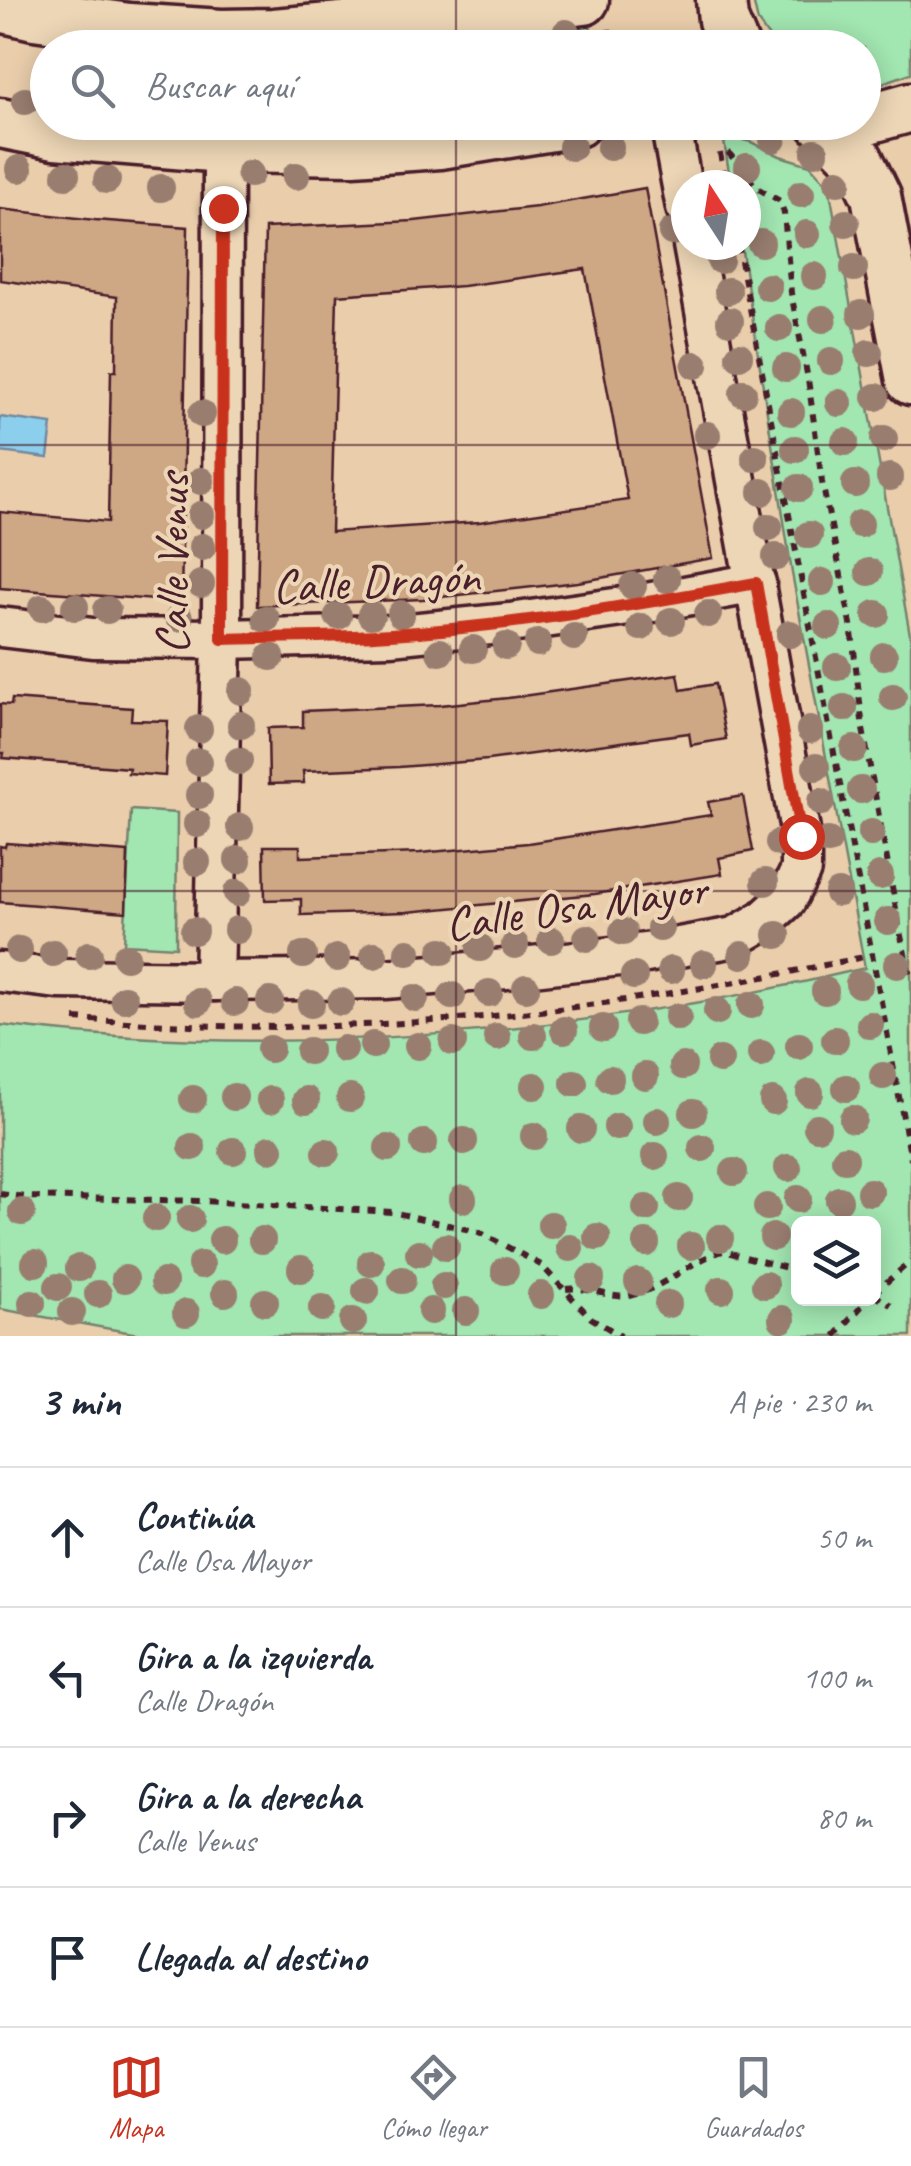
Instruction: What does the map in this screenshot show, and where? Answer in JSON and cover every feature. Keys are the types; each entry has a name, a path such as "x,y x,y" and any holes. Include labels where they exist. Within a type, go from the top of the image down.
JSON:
{"main road":[{"path":"308,30 584,0"},
{"path":"721,0 727,30"},
{"path":"0,8 160,30"},
{"path":"881,115 911,107"},
{"path":"0,124 30,129"},
{"path":"127,140 224,148 353,150 465,140"},
{"path":"839,140 858,160 876,196 911,380"}],"street":[{"path":"673,140 679,170"},
{"name":"Calle Venus","path":"214,982 222,639 224,148"},
{"name":"Calle Osa Mayor","path":"0,972 58,978 214,982 385,979 506,969 646,953 735,937 764,920 786,900 801,870 801,836 696,260"},
{"name":"Calle Dragón","path":"0,627 92,638 390,634 510,623 756,583"}],"path":[{"path":"725,170 724,152 740,170"},
{"path":"761,190 780,201 784,213 791,294 822,482 851,624 863,729 911,980"},
{"path":"741,260 911,1160"},
{"path":"605,1005 873,955"},
{"path":"0,1194 392,1212 478,1232 541,1265 591,1318 621,1336"},
{"path":"565,1290 579,1287 626,1297 723,1251 791,1270"},
{"path":"881,1288 911,1261"},
{"path":"881,1300 891,1305"},
{"path":"835,1336 863,1306"}],"green space":[{"path":"753,0 911,0 911,73 881,84 881,30 764,30"},
{"path":"589,21 591,30 538,30"},
{"path":"724,140 751,142 810,165 829,186 911,640 911,1336 149,1336 0,1309 0,1025 215,1040 435,1034 654,1010 865,968 792,573 743,260 761,260 761,170 729,170"},
{"path":"131,810 177,813 176,947 124,944"}],"water":[{"path":"0,417 52,424 48,458 0,452"}],"building":[{"path":"645,188 713,558 578,582 423,599 257,606 265,228 414,221 537,207","holes":["585,269 628,500 479,522 331,532 337,295 463,286"]},
{"path":"0,209 188,227 181,602 0,588 0,512 108,522 111,371 116,371 117,297 0,280"},
{"path":"678,674 681,690 715,684 726,739 691,745 689,733 488,760 303,771 304,783 269,784 268,728 303,727 303,711 440,705"},
{"path":"12,699 132,708 131,720 168,721 165,776 128,773 129,768 3,758 0,704 11,705"},
{"path":"743,796 753,851 719,858 722,874 595,894 407,912 301,915 301,899 265,900 264,846 300,846 300,857 420,853 528,843 711,815 708,802"},
{"path":"6,843 128,852 126,912 0,902 0,846 5,847"}],"route":[{"path":"223,208 222,639 390,634 510,623 756,583 801,836"}]}
